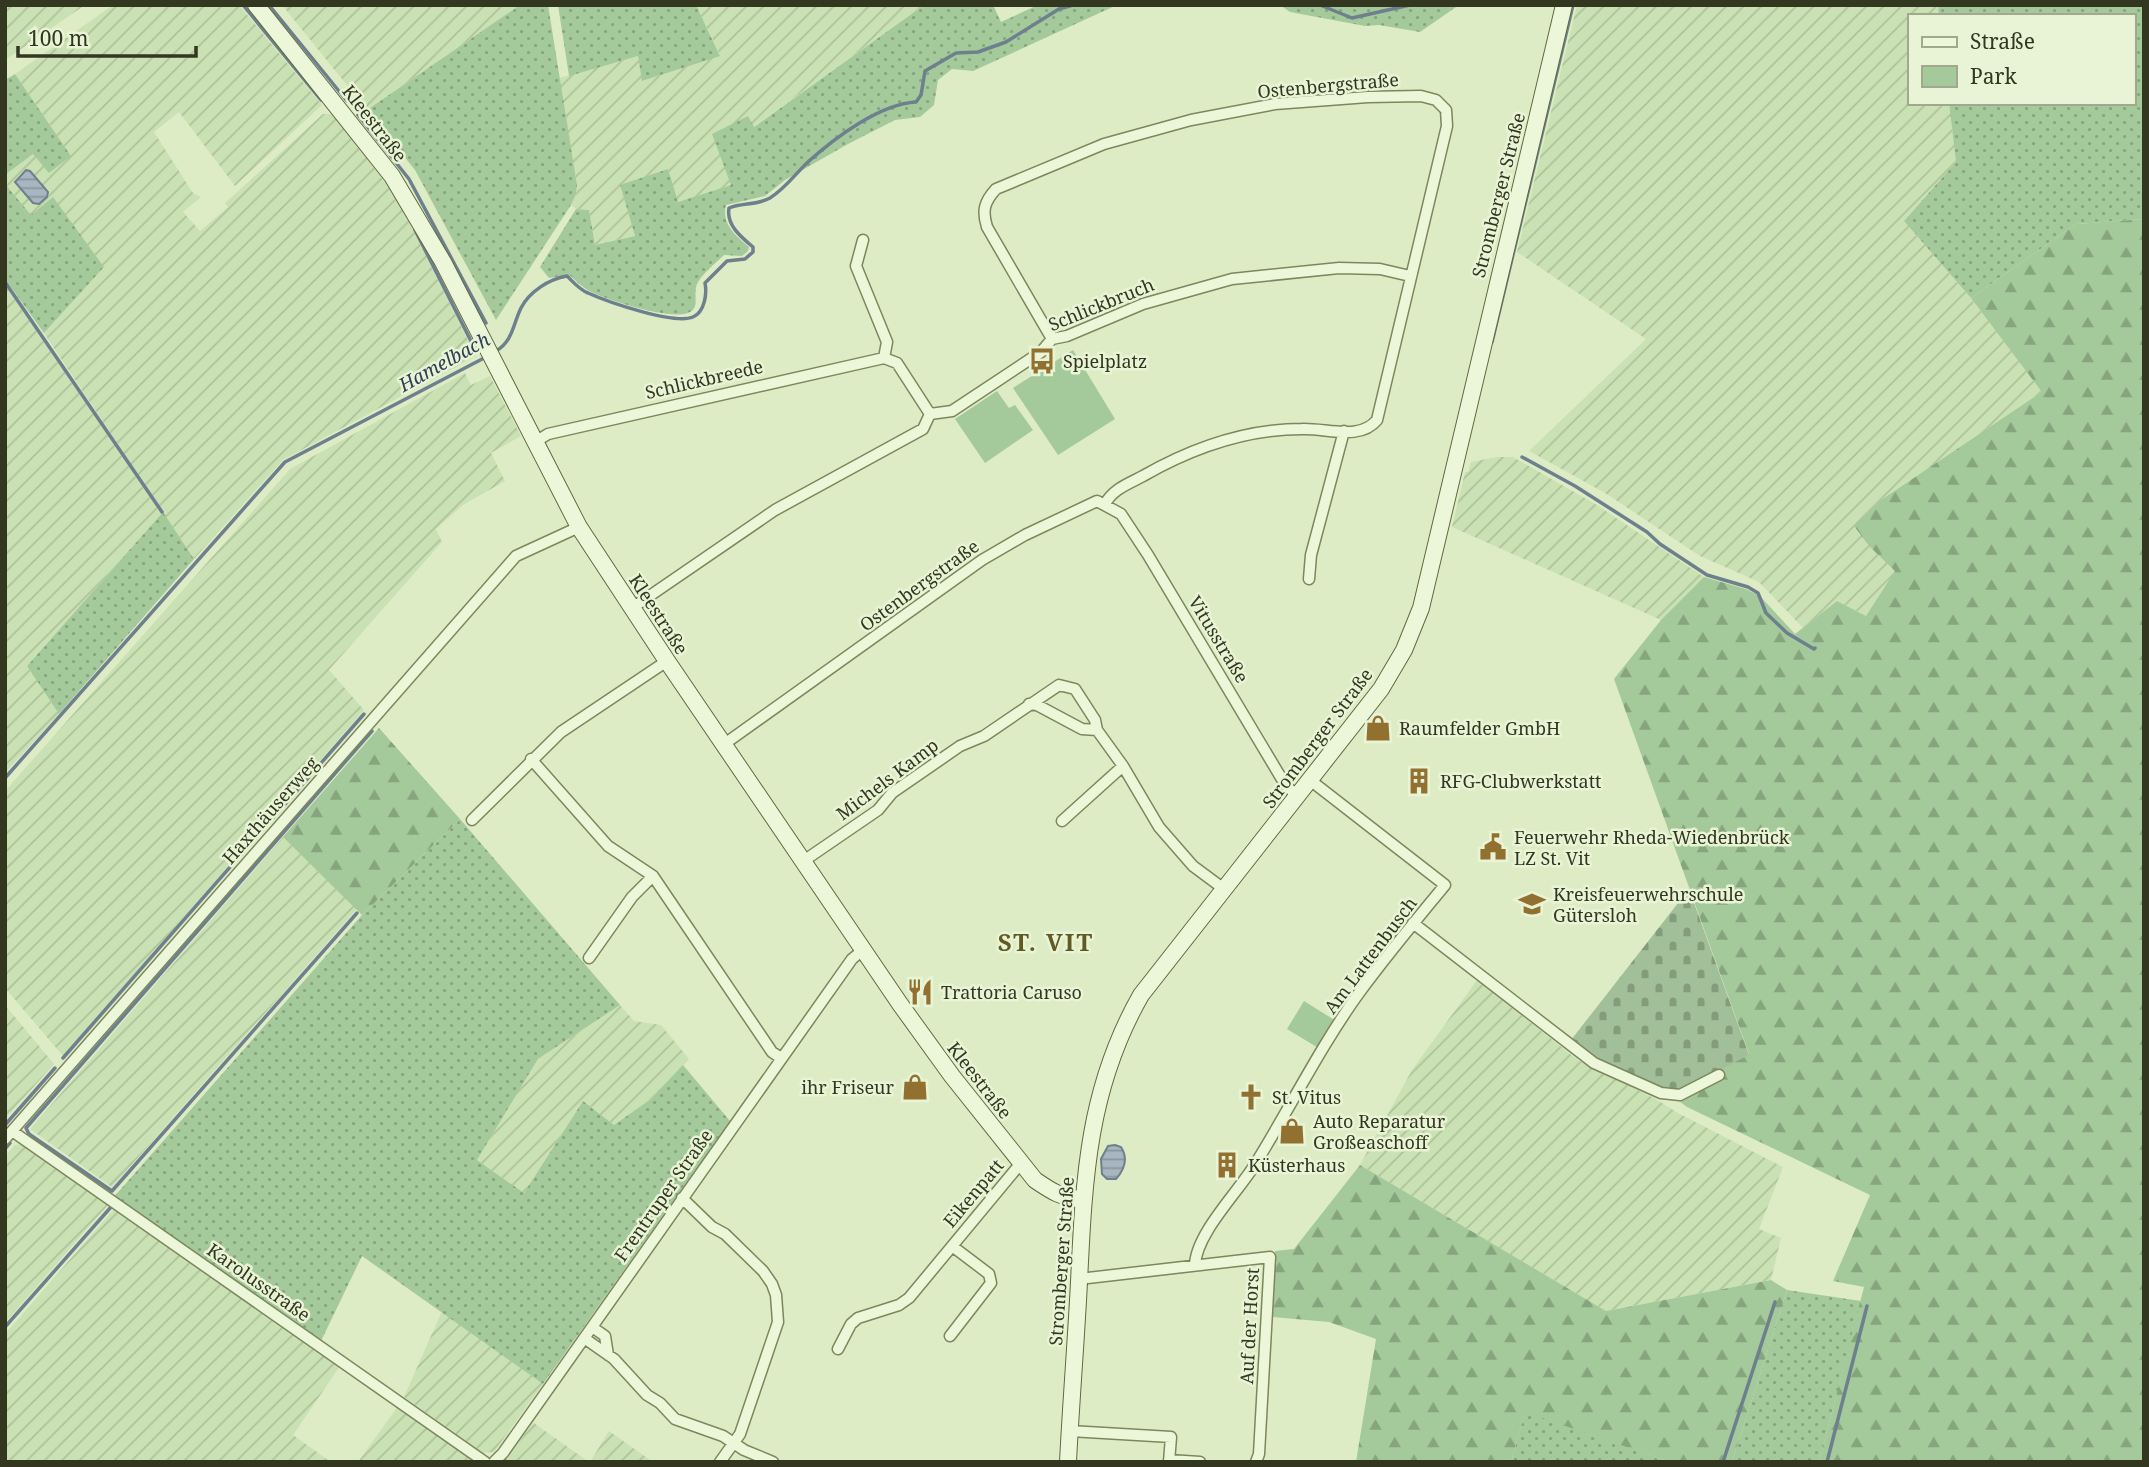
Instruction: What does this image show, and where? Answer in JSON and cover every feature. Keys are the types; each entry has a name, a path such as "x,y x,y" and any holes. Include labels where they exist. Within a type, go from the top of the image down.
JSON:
{"main road":[{"name":"Kleestraße","path":"256,5 392,176 443,262 579,527 802,862 952,1076 1035,1180 1052,1192 1083,1199"},
{"name":"Stromberger Straße","path":"1068,1462 1083,1199 1092,1127 1109,1062 1119,1036 1141,995 1381,689 1404,650 1421,608 1564,5"}],"street":[{"name":"Ostenbergstraße","path":"723,745 982,560 1086,505 1097,501 1105,503 1110,494 1165,464 1232,437 1302,429 1358,433 1370,429 1377,420 1447,127 1442,105 1436,100 1421,96 1275,104 1191,120 1104,144 996,189 987,199 983,214 987,227 1052,339"},
{"path":"863,240 856,266 887,342 884,358 897,363 930,414"},
{"name":"Schlickbruch","path":"632,608 775,510 923,429 930,414 953,411 1041,352 1052,339 1067,336 1143,304 1232,279 1339,268 1380,269 1410,276"},
{"name":"Schlickbreede","path":"535,442 548,434 571,428 884,358"},
{"path":"1309,579 1311,555 1344,431"},
{"name":"Vitusstraße","path":"1105,503 1121,514 1286,786 1298,796"},
{"name":"Haxthäuserweg","path":"9,1135 516,556 579,527"},
{"path":"472,820 561,732 667,661"},
{"name":"Michels Kamp","path":"802,862 878,810 892,793 960,746 984,736 1059,685 1068,685 1075,689 1095,720 1097,730 1123,766 1159,827 1194,866 1224,889"},
{"path":"1029,704 1037,705 1082,729 1097,730"},
{"path":"531,760 608,846 653,876 772,1052 781,1058"},
{"path":"1062,821 1123,766"},
{"name":"Am Lattenbusch","path":"1195,1265 1196,1254 1223,1208 1266,1147 1358,995 1445,885 1310,780"},
{"path":"589,958 632,897 653,876"},
{"path":"1413,923 1594,1063 1661,1093 1680,1095 1719,1075"},
{"name":"Frentruper Straße","path":"494,1462 503,1453 852,959 863,950"},
{"name":"Karolusstraße","path":"9,1135 485,1462"},
{"name":"Eikenpatt","path":"838,1349 851,1324 858,1318 899,1305 909,1298 1021,1163"},
{"path":"682,1198 763,1271 776,1295 778,1321 740,1434 720,1462"},
{"name":"Eikenpatt","path":"950,1336 991,1283 989,1274 952,1245"},
{"name":"Auf der Horst","path":"1079,1279 1270,1257 1259,1454 1256,1462"},
{"path":"592,1327 605,1336 608,1355"},
{"path":"584,1338 608,1355 675,1419 723,1436 744,1450 773,1462"},
{"path":"1070,1431 1171,1437 1169,1461 1200,1462"}],"green space":[{"path":"5,5 85,5 5,60"},
{"path":"113,5 239,5 322,105 235,186 179,112 154,132 193,193 201,197 183,212 200,231 228,207 225,203 323,114 332,114 400,204 476,356 283,460 194,559 44,333 104,267 53,198 31,216 5,184 5,175 33,154 71,156 15,74"},
{"path":"282,5 520,5 367,110"},
{"path":"520,5 548,5 577,185 571,205 496,320 415,170 367,110"},
{"path":"558,5 696,5 720,56 642,81 638,56 569,76"},
{"path":"696,5 924,5 753,127 748,116 731,185 678,202 620,185 635,236 595,245 589,210 576,209 571,205 577,185 559,78 638,56 643,81 720,55"},
{"path":"924,5 993,5 1001,22 1038,5 1117,5 973,71 952,69 938,80 934,105 920,117 895,120 785,180 765,196 726,205 728,224 749,247 748,251 742,256 724,255 708,270 698,283 695,304 690,312 669,314 622,303 586,289 569,275 549,278 540,267 576,209 589,210 595,245 635,236 620,185 668,169 678,202 731,185 712,134 748,116 754,127"},
{"path":"1280,5 1386,5 1394,9 1399,5 1459,5 1420,32 1379,25 1365,26 1290,12"},
{"path":"1577,5 1938,5 1939,14 1908,14 1908,105 1949,105 1956,162 1904,221 1971,298 2043,392 1881,500 1870,547 1896,571 1866,616 1837,601 1803,628 1759,582 1700,556 1605,493 1529,451 1646,339 1517,252"},
{"path":"1938,5 2144,5 2144,219 2076,224 1971,298 1904,221 1956,162 1949,105 2135,105 2135,14 1939,14"},
{"path":"15,74 71,156 49,173 33,154 5,175 5,80"},
{"path":"5,184 31,215 53,197 104,267 44,333 5,279"},
{"path":"2144,219 2144,1462 1819,1462 1864,1287 1833,1281 1870,1195 1687,1107 1663,1089 1749,1054 1614,679 1661,620 1704,577 1746,589 1760,596 1795,634 1837,601 1866,616 1895,571 1870,547 1854,526 1881,500 2042,392 1971,298 2076,224"},
{"path":"5,285 161,514 27,666 59,714 5,773"},
{"path":"1073,350 1115,419 1058,455 1013,388"},
{"path":"465,373 471,385 490,376 521,436 491,453 505,481 463,505 436,529 442,542 329,670 364,710 63,1056 5,988 5,791 290,469"},
{"path":"997,391 1009,408 1015,405 1033,430 985,463 955,419"},
{"path":"1513,457 1597,505 1704,577 1661,620 1452,527 1465,472 1468,472 1471,462"},
{"path":"163,512 194,559 59,714 27,666"},
{"path":"379,728 460,819 362,915 283,837"},
{"path":"460,819 620,1005 538,1059 477,1160 524,1193 583,1101 614,1125 651,1099 683,1065 730,1121 543,1384 362,1256 321,1341 113,1198 362,915"},
{"path":"283,837 357,909 112,1187 30,1129"},
{"path":"1689,889 1749,1055 1678,1091 1663,1089 1595,1058 1571,1040"},
{"path":"1477,980 1579,1061 1783,1167 1759,1229 1781,1238 1771,1280 1606,1311 1360,1165 1412,1070"},
{"path":"1304,1001 1336,1021 1320,1049 1287,1029"},
{"path":"5,1005 54,1064 5,1119"},
{"path":"620,1005 634,1021 661,1025 689,1059 651,1099 614,1125 583,1101 524,1193 477,1160 538,1059"},
{"path":"23,1144 108,1205 5,1323 5,1156 15,1145"},
{"path":"1360,1165 1606,1311 1771,1280 1787,1290 1732,1462 1670,1462 1525,1412 1511,1462 1356,1462 1376,1339 1329,1322 1273,1317 1275,1251 1294,1249"},
{"path":"114,1209 340,1366 293,1435 331,1462 5,1462 5,1334"},
{"path":"1787,1290 1861,1301 1819,1462 1732,1462"},
{"path":"442,1311 543,1384 494,1452 483,1453 404,1397"},
{"path":"398,1406 476,1462 358,1462"},
{"path":"1525,1411 1670,1462 1511,1462"},
{"path":"533,1423 589,1462 511,1462 507,1459"},
{"path":"609,1431 653,1462 590,1462"}],"shaded area":[{"path":"26,170 30,171 48,192 47,197 39,204 33,203 15,182"},
{"path":"1115,1145 1123,1151 1124,1163 1116,1179 1107,1179 1102,1174 1101,1159 1108,1146"}],"waterway":[{"path":"243,5 321,100"},
{"path":"269,5 347,101"},
{"name":"Hamelbach","path":"496,351 506,342 521,308 529,297 547,283 567,276 585,292 625,307 671,318 684,319 697,315 703,307 705,283 727,261 745,259 753,252 753,247 732,225 729,208 770,198 845,132 873,115 902,104 916,102 921,95 925,71 956,53 978,52 1006,42 1059,9 1073,5"},
{"name":"Hamelbach","path":"1320,5 1352,18 1410,5"},
{"path":"1492,342 1573,5"},
{"path":"358,115 409,179 486,323"},
{"path":"415,230 474,347"},
{"path":"5,282 162,512"},
{"name":"Hamelbach","path":"5,778 285,462 486,357"},
{"path":"1522,457 1575,486 1647,532 1660,544 1707,575 1748,587 1758,593 1766,613 1787,633 1815,648"},
{"path":"63,1058 364,714"},
{"path":"357,913 112,1191 29,1134 26,1128 372,731"},
{"path":"5,1125 55,1068"},
{"path":"5,1149 10,1143"},
{"path":"5,1327 111,1207"},
{"path":"1723,1462 1775,1302"},
{"path":"1827,1462 1867,1306"}],"place":[{"name":"Spielplatz","path":"1042,361"},
{"name":"Raumfelder GmbH","path":"1378,728"},
{"name":"RFG-Clubwerkstatt","path":"1419,781"},
{"name":"Feuerwehr Rheda-Wiedenbrück LZ St. Vit","path":"1493,847"},
{"name":"Kreisfeuerwehrschule Gütersloh","path":"1532,904"},
{"name":"Trattoria Caruso","path":"920,992"},
{"name":"ihr Friseur","path":"915,1087"},
{"name":"St. Vitus","path":"1251,1097"},
{"name":"Auto Reparatur Großeaschoff","path":"1292,1131"},
{"name":"Küsterhaus","path":"1227,1165"}],"district":[{"name":"ST. VIT","path":"1046,941"}]}
